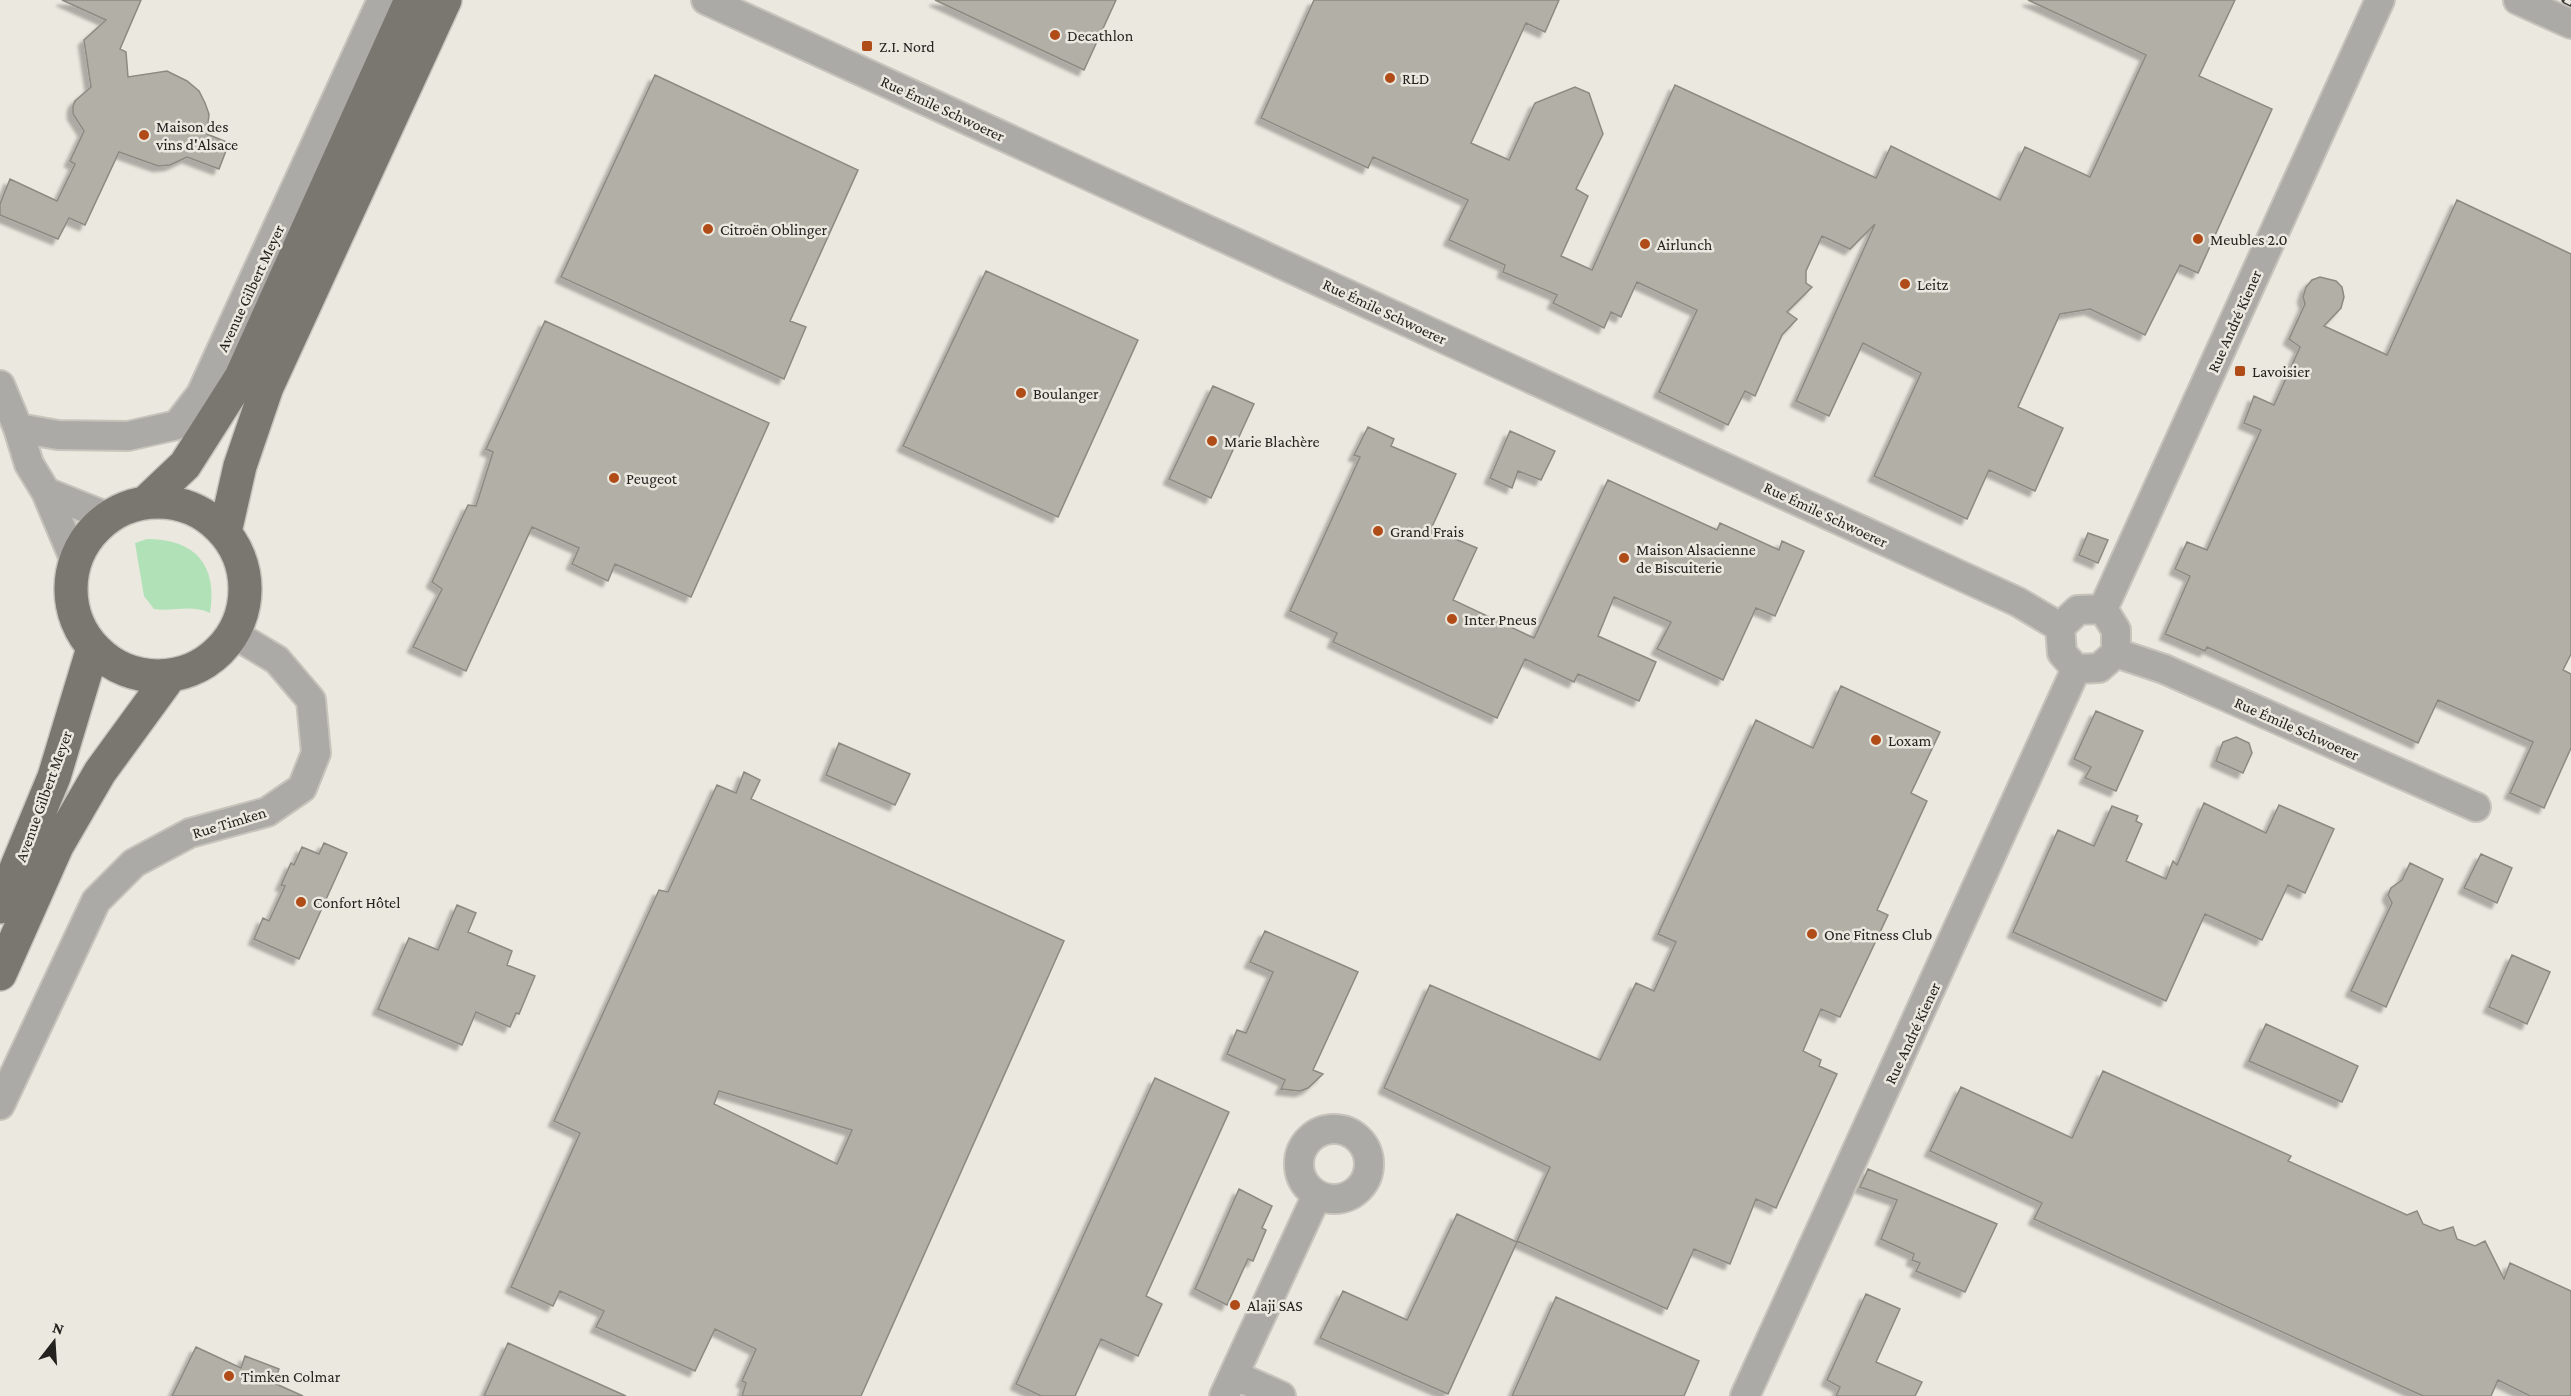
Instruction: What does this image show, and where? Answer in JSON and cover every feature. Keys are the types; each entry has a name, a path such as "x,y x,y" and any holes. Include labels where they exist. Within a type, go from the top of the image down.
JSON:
{"main road":[{"name":"Avenue Gilbert Meyer","path":"146,502 185,465 241,377 411,0"},
{"path":"225,532 240,466 267,387 445,0"},
{"name":"Avenue Gilbert Meyer","path":"146,502 167,502 188,507 206,516 225,532 241,560 246,582 245,603 234,634 213,658 199,667 170,676 149,677 128,672 109,662 93,648 78,626 72,607 70,587 75,561 90,533 108,517 123,509 146,502"},
{"name":"Avenue Gilbert Meyer","path":"0,907 54,777 93,648"},
{"name":"Avenue Gilbert Meyer","path":"0,974 57,846 100,772 170,676"}],"street":[{"name":"Avenue Gilbert Meyer","path":"18,428 58,435 128,436 177,425 201,394 382,0"},
{"name":"Rue Émile Schwoerer","path":"706,0 2018,602 2060,627"},
{"name":"Rue André Kiener","path":"2103,609 2380,0"},
{"path":"2518,0 2571,24"},
{"path":"0,385 18,428 29,464 46,492 75,561"},
{"path":"46,492 108,517"},
{"path":"2103,609 2116,630 2116,653 2099,668 2076,669 2062,653 2060,627 2078,610 2103,609"},
{"name":"Rue Timken","path":"0,1105 96,902 134,863 190,833 267,812 302,788 316,753 311,699 277,660 234,634"},
{"name":"Rue Émile Schwoerer","path":"2116,653 2164,669 2476,807"},
{"name":"Rue André Kiener","path":"1745,1396 2076,669"},
{"path":"1281,1396 1229,1386 1317,1196"}],"green space":[{"path":"147,539 178,544 200,558 210,581 212,596 210,613 196,609 154,609 144,596 135,543"}],"building":[{"name":"Maison des vins d'Alsace","path":"62,0 141,0 120,49 126,52 128,77 167,71 187,81 199,91 205,103 209,114 207,134 229,143 219,169 187,157 170,165 158,166 119,152 85,225 69,218 58,239 0,215 0,204 10,179 57,201 75,164 70,161 84,131 73,114 73,106 75,101 91,87 84,40 106,20"},
{"name":"Decathlon","path":"935,0 1116,0 1084,70"},
{"path":"1314,0 1559,0 1545,32 1526,23 1471,143 1509,160 1535,103 1575,87 1589,93 1603,134 1576,189 1588,196 1561,256 1592,270 1675,85 1876,178 1891,146 2000,200 2025,147 2090,177 2146,55 2028,0 2235,0 2199,76 2272,109 2198,273 2180,265 2145,335 2090,309 2060,314 2018,407 2063,428 2035,491 1989,470 1967,519 1874,476 1921,373 1863,343 1829,416 1796,401 1875,224 1850,249 1822,236 1806,271 1806,283 1812,287 1787,312 1797,319 1782,335 1755,396 1745,391 1728,425 1659,392 1697,310 1637,282 1621,317 1611,312 1604,328 1553,303 1557,295 1503,272 1505,265 1449,240 1468,200 1373,157 1368,168 1261,118"},
{"name":"Citroën Oblinger","path":"655,75 858,170 790,321 806,327 784,379 561,277"},
{"path":"2457,200 2571,254 2571,654 2563,670 2571,674 2571,748 2544,808 2510,793 2533,742 2438,700 2418,743 2207,647 2205,651 2165,634 2190,576 2175,569 2187,542 2207,550 2261,430 2244,423 2254,396 2274,405 2300,347 2289,339 2305,304 2303,297 2306,287 2312,280 2320,277 2336,281 2342,287 2344,297 2341,308 2324,326 2387,355"},
{"name":"Boulanger","path":"986,271 1138,340 1058,517 903,446"},
{"name":"Peugeot","path":"545,321 769,423 691,597 615,564 608,581 572,564 579,548 532,527 466,671 413,647 442,589 432,582 468,505 476,506 493,452 486,449"},
{"name":"Marie Blachère","path":"1213,386 1254,404 1211,498 1169,479"},
{"path":"1368,427 1394,439 1391,446 1456,474 1431,529 1477,548 1453,600 1534,638 1608,480 1717,530 1720,523 1779,550 1782,541 1804,551 1775,616 1756,608 1723,680 1657,649 1671,622 1614,597 1598,636 1656,662 1639,701 1578,674 1574,682 1525,659 1497,718 1333,642 1337,633 1290,611 1360,457 1354,455"},
{"path":"1510,431 1555,451 1541,480 1518,471 1512,488 1490,478"},
{"path":"2088,533 2108,540 2098,563 2079,555"},
{"path":"1841,686 1940,732 1911,793 1927,801 1877,910 1888,915 1840,1017 1821,1009 1803,1051 1821,1060 1819,1066 1837,1074 1776,1208 1756,1199 1730,1264 1694,1249 1667,1309 1517,1241 1550,1167 1384,1088 1430,985 1600,1060 1636,983 1654,991 1676,942 1658,934 1756,720 1813,748"},
{"path":"2096,711 2143,731 2116,791 2085,778 2091,767 2074,759"},
{"path":"2236,737 2249,743 2252,753 2243,773 2216,761 2223,742"},
{"path":"839,743 910,774 895,805 826,775"},
{"path":"744,772 760,780 751,799 1064,941 861,1396 742,1396 746,1383 742,1381 756,1349 715,1329 695,1371 596,1327 604,1311 560,1291 553,1306 511,1287 580,1133 554,1121 659,890 668,892 717,785 736,793","holes":["719,1091 852,1130 837,1164 714,1104"]},
{"path":"2204,803 2266,833 2279,805 2334,829 2305,893 2288,885 2262,940 2205,914 2166,1001 2013,932 2058,830 2094,846 2112,806 2138,816 2136,821 2142,824 2126,861 2166,879 2173,861 2177,865"},
{"name":"Confort Hôtel","path":"324,843 347,853 299,959 254,939 263,918 269,921 285,886 281,885 291,863 294,865 302,847 319,854"},
{"path":"2481,854 2512,868 2497,903 2464,888"},
{"path":"2410,863 2443,879 2386,1007 2351,991 2392,903 2388,895 2391,888 2402,880"},
{"path":"457,905 476,913 468,932 512,951 507,965 535,976 519,1014 516,1013 510,1027 476,1012 462,1045 378,1009 409,938 438,950"},
{"path":"1265,931 1358,972 1313,1070 1323,1074 1308,1088 1300,1091 1281,1089 1285,1080 1227,1054 1237,1030 1246,1033 1273,972 1250,962"},
{"path":"2512,955 2550,972 2527,1024 2489,1007"},
{"path":"2266,1024 2358,1066 2342,1102 2249,1061"},
{"path":"2103,1071 2291,1156 2288,1161 2407,1215 2417,1211 2423,1224 2440,1231 2453,1227 2457,1239 2475,1246 2485,1241 2504,1279 2510,1263 2571,1291 2571,1396 2530,1396 2498,1380 2491,1396 2423,1396 2034,1219 2042,1203 1930,1151 1961,1087 2072,1138"},
{"path":"1155,1078 1229,1112 1146,1296 1162,1304 1138,1356 1101,1339 1075,1396 1041,1396 1016,1384"},
{"path":"1868,1169 1997,1224 1965,1292 1916,1271 1920,1263 1912,1260 1914,1254 1881,1239 1897,1200 1860,1187"},
{"path":"1239,1189 1272,1206 1262,1228 1266,1230 1253,1261 1248,1259 1227,1305 1195,1289"},
{"path":"1457,1214 1517,1242 1448,1394 1320,1338 1343,1291 1407,1320"},
{"path":"1866,1294 1900,1309 1876,1362 1922,1382 1915,1396 1836,1396 1840,1387 1827,1380"},
{"path":"1556,1297 1699,1361 1684,1396 1512,1396"},
{"path":"508,1343 626,1396 484,1396"},
{"name":"Timken Colmar","path":"196,1347 241,1368 245,1356 279,1369 274,1383 303,1396 172,1396"}],"railway":[{"path":"2565,0 2571,3"}],"place":[{"name":"Decathlon","path":"1055,35"},
{"name":"Z.I. Nord","path":"867,46"},
{"name":"RLD","path":"1390,78"},
{"name":"Maison des vins d'Alsace","path":"144,135"},
{"name":"Citroën Oblinger","path":"708,229"},
{"name":"Meubles 2.0","path":"2198,239"},
{"name":"Airlunch","path":"1645,244"},
{"name":"Leitz","path":"1905,284"},
{"name":"Lavoisier","path":"2240,371"},
{"name":"Boulanger","path":"1021,393"},
{"name":"Marie Blachère","path":"1212,441"},
{"name":"Peugeot","path":"614,478"},
{"name":"Grand Frais","path":"1378,531"},
{"name":"Maison Alsacienne de Biscuiterie","path":"1624,558"},
{"name":"Inter Pneus","path":"1452,619"},
{"name":"Loxam","path":"1876,740"},
{"name":"Confort Hôtel","path":"301,902"},
{"name":"One Fitness Club","path":"1812,934"},
{"name":"Alaji SAS","path":"1235,1305"},
{"name":"Timken Colmar","path":"229,1376"}]}
